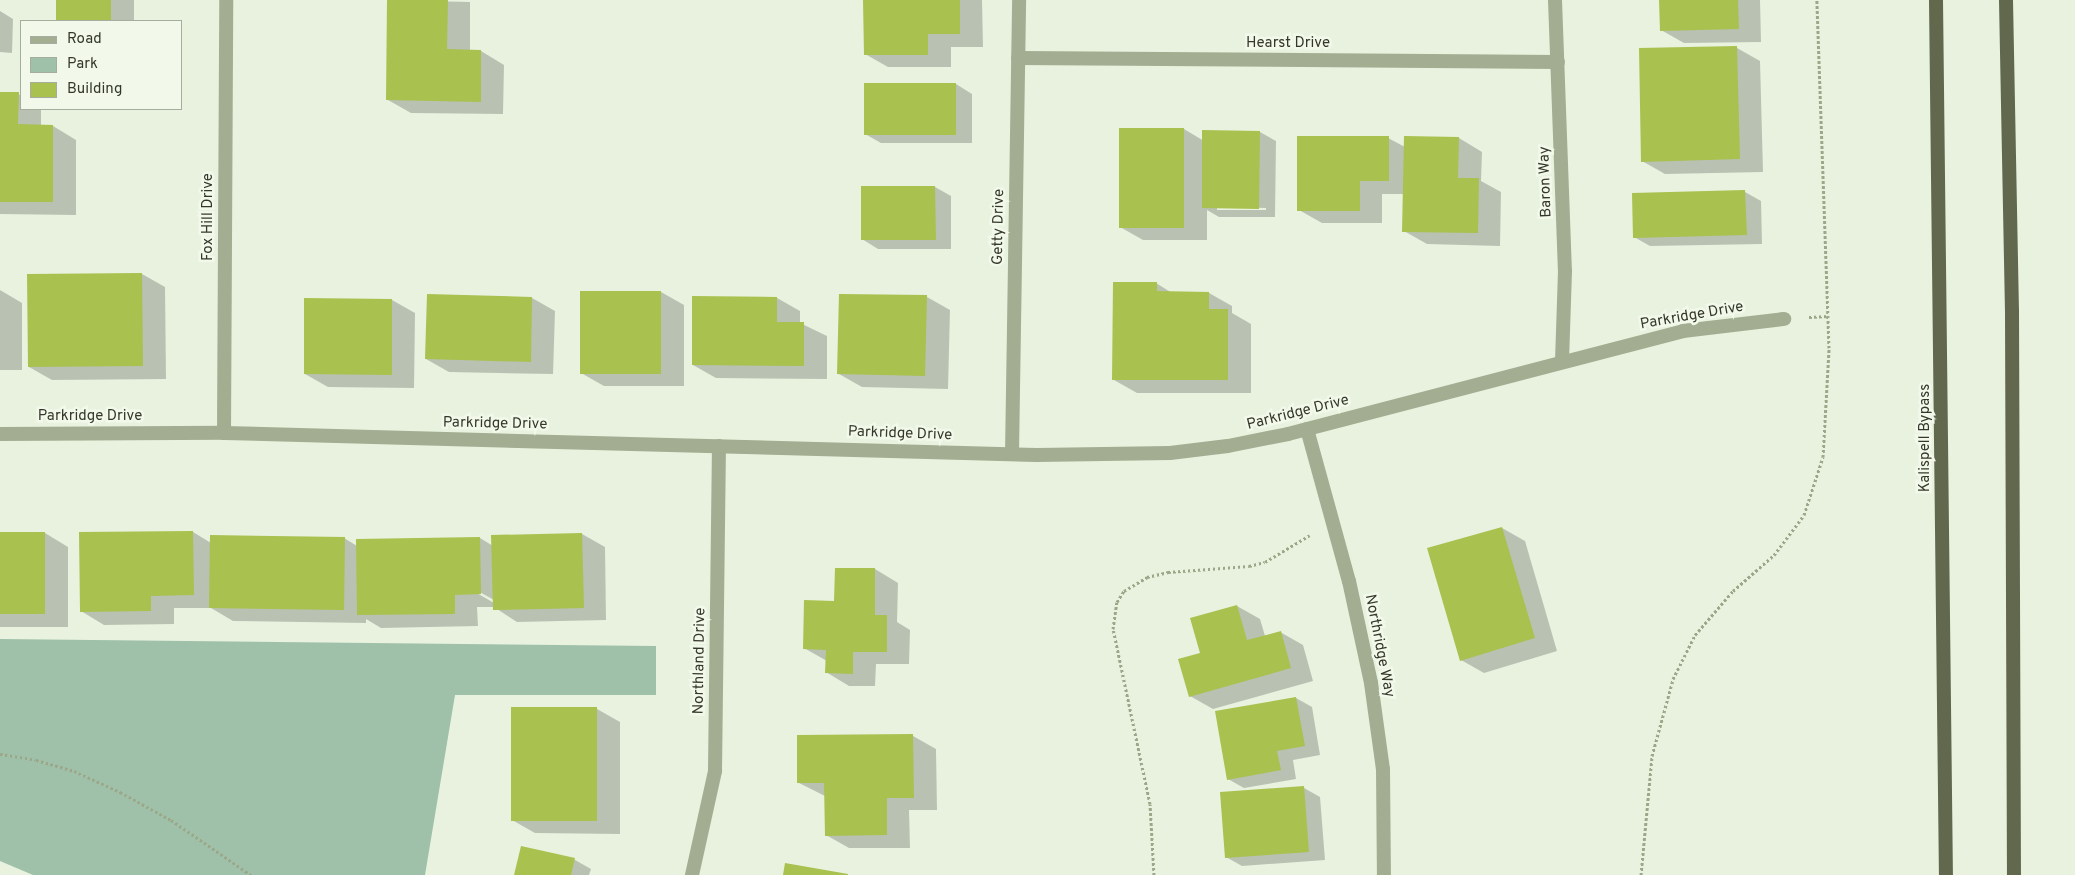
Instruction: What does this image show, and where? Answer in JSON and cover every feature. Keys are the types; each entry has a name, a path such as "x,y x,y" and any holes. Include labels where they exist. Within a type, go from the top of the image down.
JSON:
{"highway":[{"name":"Kalispell Bypass","path":"1936,0 1946,875"},
{"path":"2006,0 2012,311 2014,875"}],"street":[{"name":"Fox Hill Drive","path":"224,433 226,0"},
{"name":"Getty Drive","path":"1012,454 1019,0"},
{"name":"Baron Way","path":"1555,0 1565,271 1562,362"},
{"name":"Hearst Drive","path":"1018,58 1558,62"},
{"name":"Parkridge Drive","path":"0,434 224,433 1012,454 1170,453 1228,446 1307,429 1682,331 1784,319"},
{"name":"Northridge Way","path":"1307,429 1333,523 1371,683 1383,769 1384,875"},
{"name":"Northland Drive","path":"692,875 715,772 719,446"}],"path":[{"path":"1641,875 1652,756 1673,678 1695,635 1734,591 1774,555 1804,515 1823,457 1829,348 1817,0"},
{"path":"1154,875 1150,804 1113,629 1118,602 1124,591 1147,577 1168,572 1249,566 1264,562 1333,523"},
{"path":"0,754 36,760 74,772 120,792 171,820 251,875"}],"green space":[{"path":"0,639 656,646 656,695 455,695 425,875 33,875 0,861"}],"building":[{"path":"56,0 111,0 111,20 56,20"},
{"path":"387,0 448,0 447,49 481,50 481,102 386,100"},
{"path":"863,0 960,0 960,34 928,34 928,55 864,55"},
{"path":"1659,0 1738,0 1739,29 1660,31"},
{"path":"1737,46 1740,159 1641,162 1639,48"},
{"path":"864,83 956,83 956,135 864,135"},
{"path":"0,92 19,92 18,124 53,125 53,202 0,202"},
{"path":"1119,128 1184,128 1184,228 1119,228"},
{"path":"1202,130 1260,131 1259,209 1202,208"},
{"path":"1297,136 1389,136 1389,181 1360,181 1360,211 1297,211"},
{"path":"1404,136 1459,137 1458,178 1479,178 1478,233 1402,232"},
{"path":"861,186 935,186 936,240 861,240"},
{"path":"1745,190 1747,235 1633,238 1632,193"},
{"path":"142,273 143,366 28,367 27,274"},
{"path":"1113,282 1157,282 1157,291 1209,292 1209,309 1228,309 1228,380 1112,380"},
{"path":"580,291 661,291 661,374 580,374"},
{"path":"427,294 532,297 531,362 425,359"},
{"path":"839,294 927,295 925,376 837,374"},
{"path":"692,296 777,297 777,322 804,322 804,366 692,365"},
{"path":"304,298 392,299 392,375 304,374"},
{"path":"1502,527 1535,638 1460,661 1427,548"},
{"path":"193,531 194,595 151,596 151,611 80,612 79,532"},
{"path":"0,532 45,532 45,614 0,614"},
{"path":"582,533 584,608 493,610 491,535"},
{"path":"210,535 345,537 344,610 209,608"},
{"path":"480,537 481,594 455,595 455,614 357,615 356,539"},
{"path":"835,568 875,568 875,615 887,615 887,652 853,652 853,674 825,673 826,650 803,649 804,600 834,601"},
{"path":"1237,605 1247,640 1281,631 1291,668 1189,697 1178,659 1200,653 1190,618"},
{"path":"1296,697 1305,746 1277,751 1281,770 1227,780 1215,711"},
{"path":"511,707 597,707 597,821 511,821"},
{"path":"913,734 914,798 887,798 887,835 825,836 824,783 797,783 797,735"},
{"path":"1304,786 1309,852 1225,858 1220,792"},
{"path":"521,846 575,858 571,875 514,875"},
{"path":"785,863 848,874 848,875 783,875"}]}
